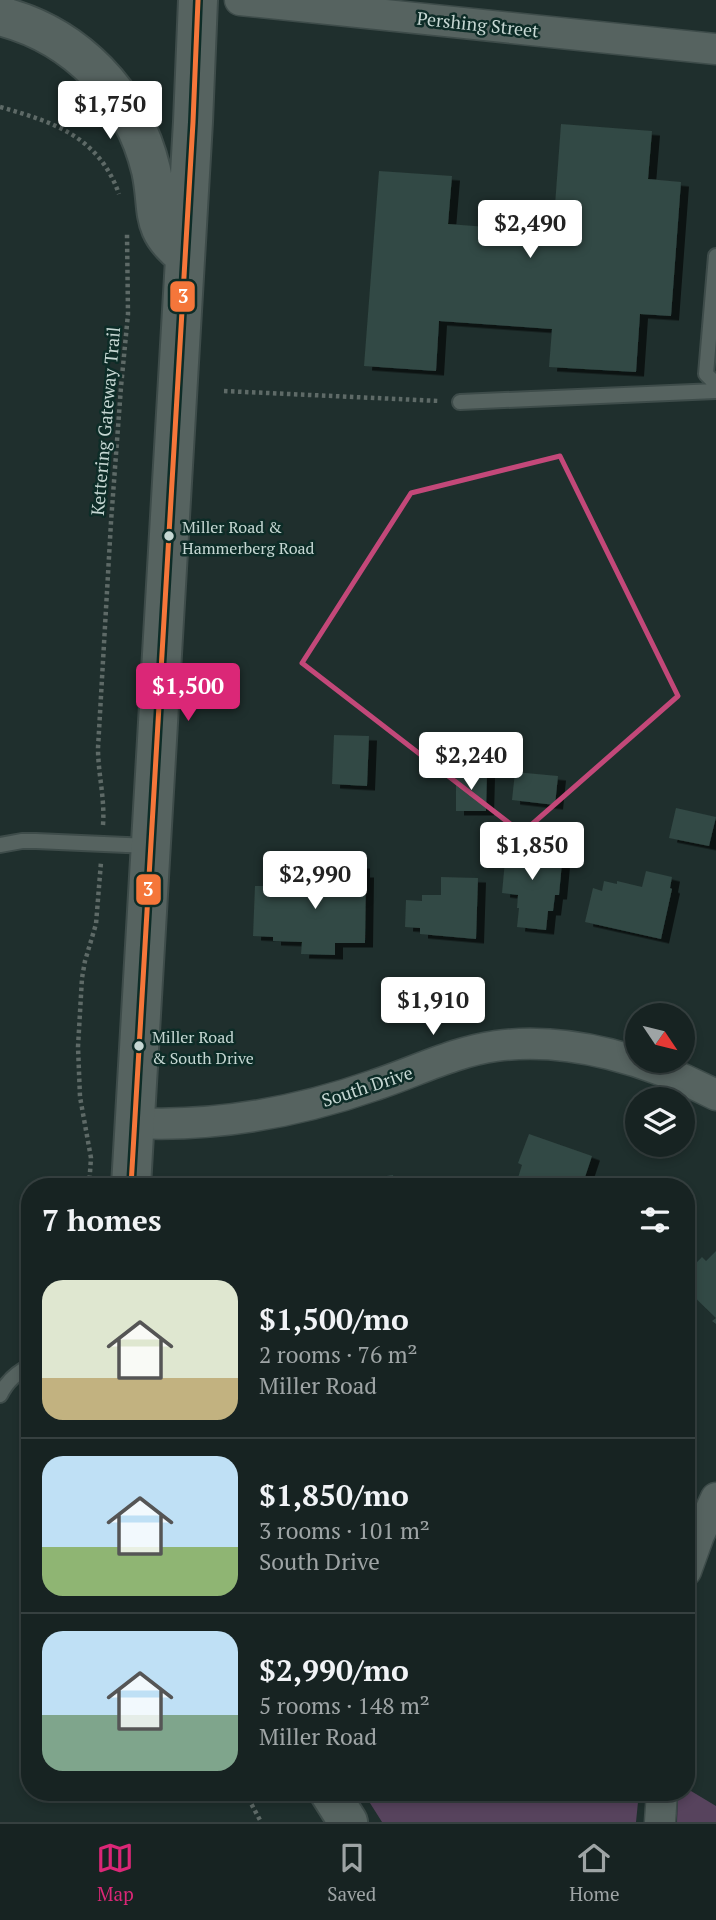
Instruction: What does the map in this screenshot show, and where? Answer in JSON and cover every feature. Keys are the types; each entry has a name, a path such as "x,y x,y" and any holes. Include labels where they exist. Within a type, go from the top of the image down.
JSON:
{"main road":[{"path":"131,1178 198,0"},
{"path":"0,16 38,29 62,42 87,61 114,89 130,114 146,153 154,183 161,232 185,256"},
{"path":"335,1801 348,1822"}],"street":[{"name":"Pershing Street","path":"240,0 716,49"},
{"name":"South Drive","path":"134,1123 200,1123 293,1108 372,1086 448,1058 514,1045 551,1045 607,1054 678,1077 716,1095"},
{"path":"695,1546 716,1498"},
{"path":"660,1822 661,1801"}],"lane":[{"path":"716,256 706,374 716,384"},
{"path":"460,402 716,391"},
{"path":"0,845 36,841 151,846"},
{"path":"0,1395 21,1370"}],"path":[{"path":"0,107 48,122 82,141 101,160 120,198"},
{"name":"Kettering Gateway Trail","path":"104,805 98,760 111,522 128,314 126,225"},
{"path":"224,391 460,402"},
{"path":"90,1178 91,1158 80,1097 78,1047 83,968 96,924 100,863"},
{"path":"250,1801 261,1822"}],"highlighted area":[{"path":"560,456 678,696 522,833 302,663 411,493"}],"shaded area":[{"path":"695,1793 716,1806 716,1822 677,1822 678,1801 695,1801"},
{"path":"369,1801 638,1801 636,1822 382,1822"}],"building":[{"path":"561,124 652,131 648,179 681,182 671,316 640,314 636,372 549,367 552,329 439,321 436,371 364,366 379,171 452,176 448,224 553,232"},
{"path":"334,735 369,736 367,786 332,784"},
{"path":"515,772 558,776 555,805 512,800"},
{"path":"456,773 487,773 486,811 456,811"},
{"path":"676,808 716,817 709,846 669,838"},
{"path":"507,839 531,842 530,849 563,852 559,895 555,895 553,911 548,911 546,930 517,927 518,895 502,893"},
{"path":"342,864 362,864 362,873 366,873 365,943 335,943 335,955 301,954 302,942 273,941 273,937 253,936 255,886 274,886 274,883 309,884 309,876 324,877 325,872 341,872"},
{"path":"646,871 672,877 661,939 585,922 593,888 602,891 604,881 642,887"},
{"path":"441,877 478,878 476,939 420,934 420,928 405,927 406,900 422,901 422,895 441,895"},
{"path":"529,1134 592,1156 585,1177 588,1178 518,1178 522,1165 518,1163"},
{"path":"716,1251 716,1318 695,1298 695,1264 702,1257 706,1261"}],"transit line":[{"name":"3","path":"131,1178 198,0"}],"place":[{"name":"Miller Road & Hammerberg Road","path":"169,536"},
{"name":"Miller Road & South Drive","path":"139,1046"}]}
